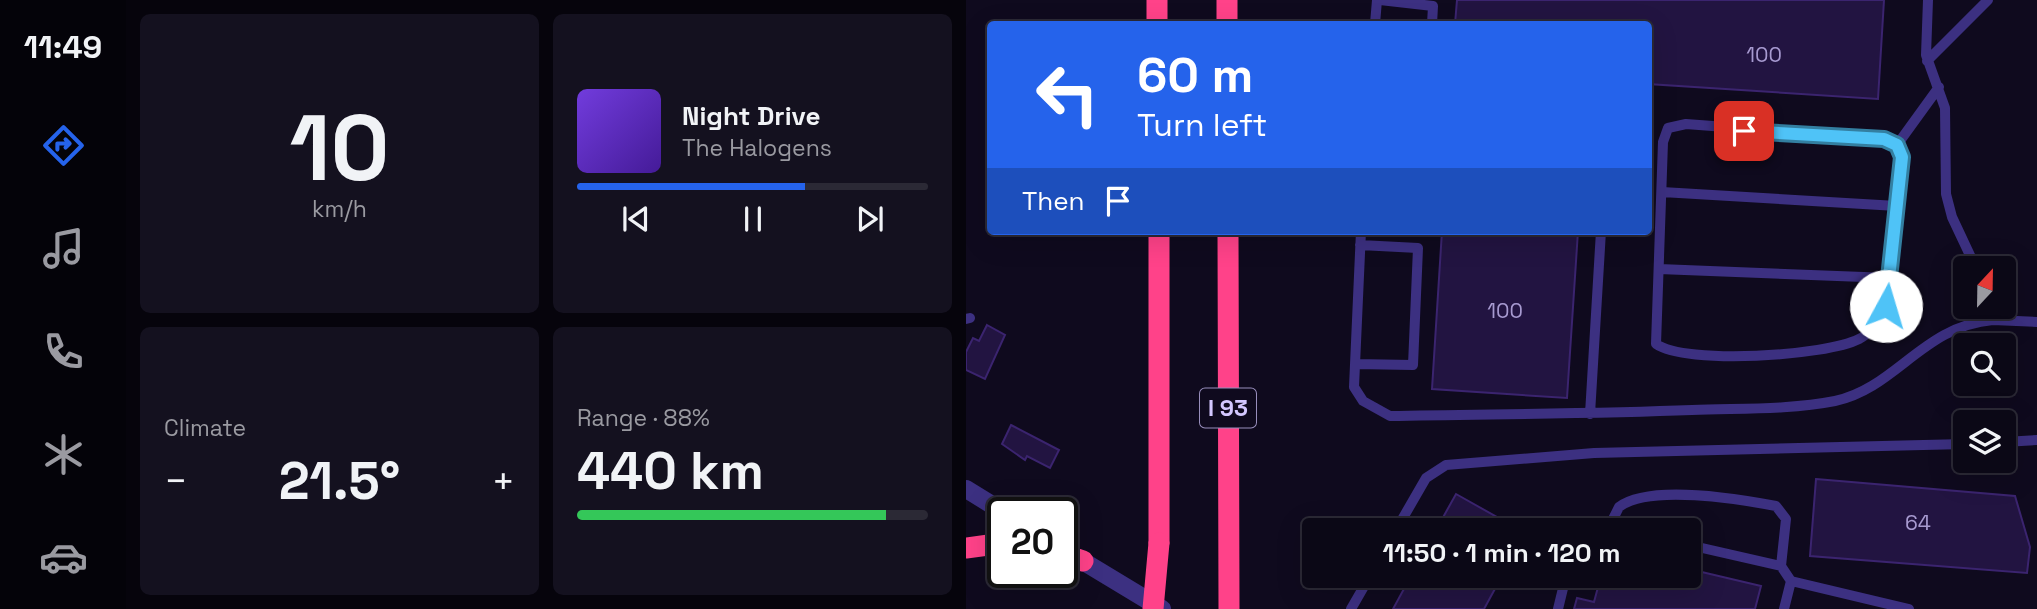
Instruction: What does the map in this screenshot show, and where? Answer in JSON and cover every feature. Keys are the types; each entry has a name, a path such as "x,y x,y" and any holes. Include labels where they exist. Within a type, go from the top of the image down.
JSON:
{"highway":[{"path":"1157,0 1157,21"},
{"path":"1227,0 1227,21"},
{"path":"1159,235 1161,609"},
{"name":"I 93","path":"1228,235 1230,609"},
{"path":"1153,609 1159,543"},
{"path":"966,548 987,545"},
{"path":"1078,559 1083,561"}],"street":[{"path":"966,489 987,502"},
{"path":"1078,558 1161,609"}],"lane":[{"path":"1375,21 1378,0 1433,6 1432,21"},
{"path":"1928,0 1927,61 1939,86 1945,108 1946,194 1952,216 1970,256"},
{"path":"1927,61 1988,0"},
{"path":"1897,145 1939,86"},
{"path":"1686,124 1884,139 1897,145 1902,157 1886,306 1881,319 1865,336 1846,344 1762,356 1675,354 1656,344 1662,192 1663,142 1668,128 1686,124"},
{"path":"1662,192 1897,206"},
{"path":"1361,235 1354,387 1363,401 1390,416 1590,414 1800,405 1838,400 1869,388 1928,342 1976,321 2037,322"},
{"path":"1590,414 1601,235"},
{"path":"1355,364 1413,365 1418,261 1418,248 1360,245"},
{"path":"1659,269 1889,278"},
{"path":"2016,441 2037,440"},
{"path":"1403,518 1426,478 1446,465 1594,453 1953,444"},
{"path":"1614,518 1619,507 1641,498 1682,496 1776,506 1786,519 1781,566 1791,581 1909,609"},
{"path":"1701,548 1781,566"},
{"path":"1784,609 1791,581"},
{"path":"1351,609 1363,588"},
{"path":"1558,609 1563,588"}],"building":[{"path":"1457,0 1884,0 1878,99 1652,84 1652,21 1455,21"},
{"path":"1442,235 1578,235 1567,398 1432,389"},
{"path":"987,325 1005,335 985,379 966,370 966,352 973,338 979,341"},
{"path":"1011,425 1059,450 1050,468 1027,456 1025,460 1002,444"},
{"path":"1816,479 2015,496 2030,547 2027,573 1810,556"},
{"path":"1456,494 1499,518 1443,518"},
{"path":"1701,572 1761,586 1755,609 1574,609 1577,598 1594,602 1598,588 1701,588"},
{"path":"1404,588 1495,588 1484,609 1393,609"}],"route":[{"path":"1744,131 1884,139 1897,145 1902,157 1886,306"}]}
